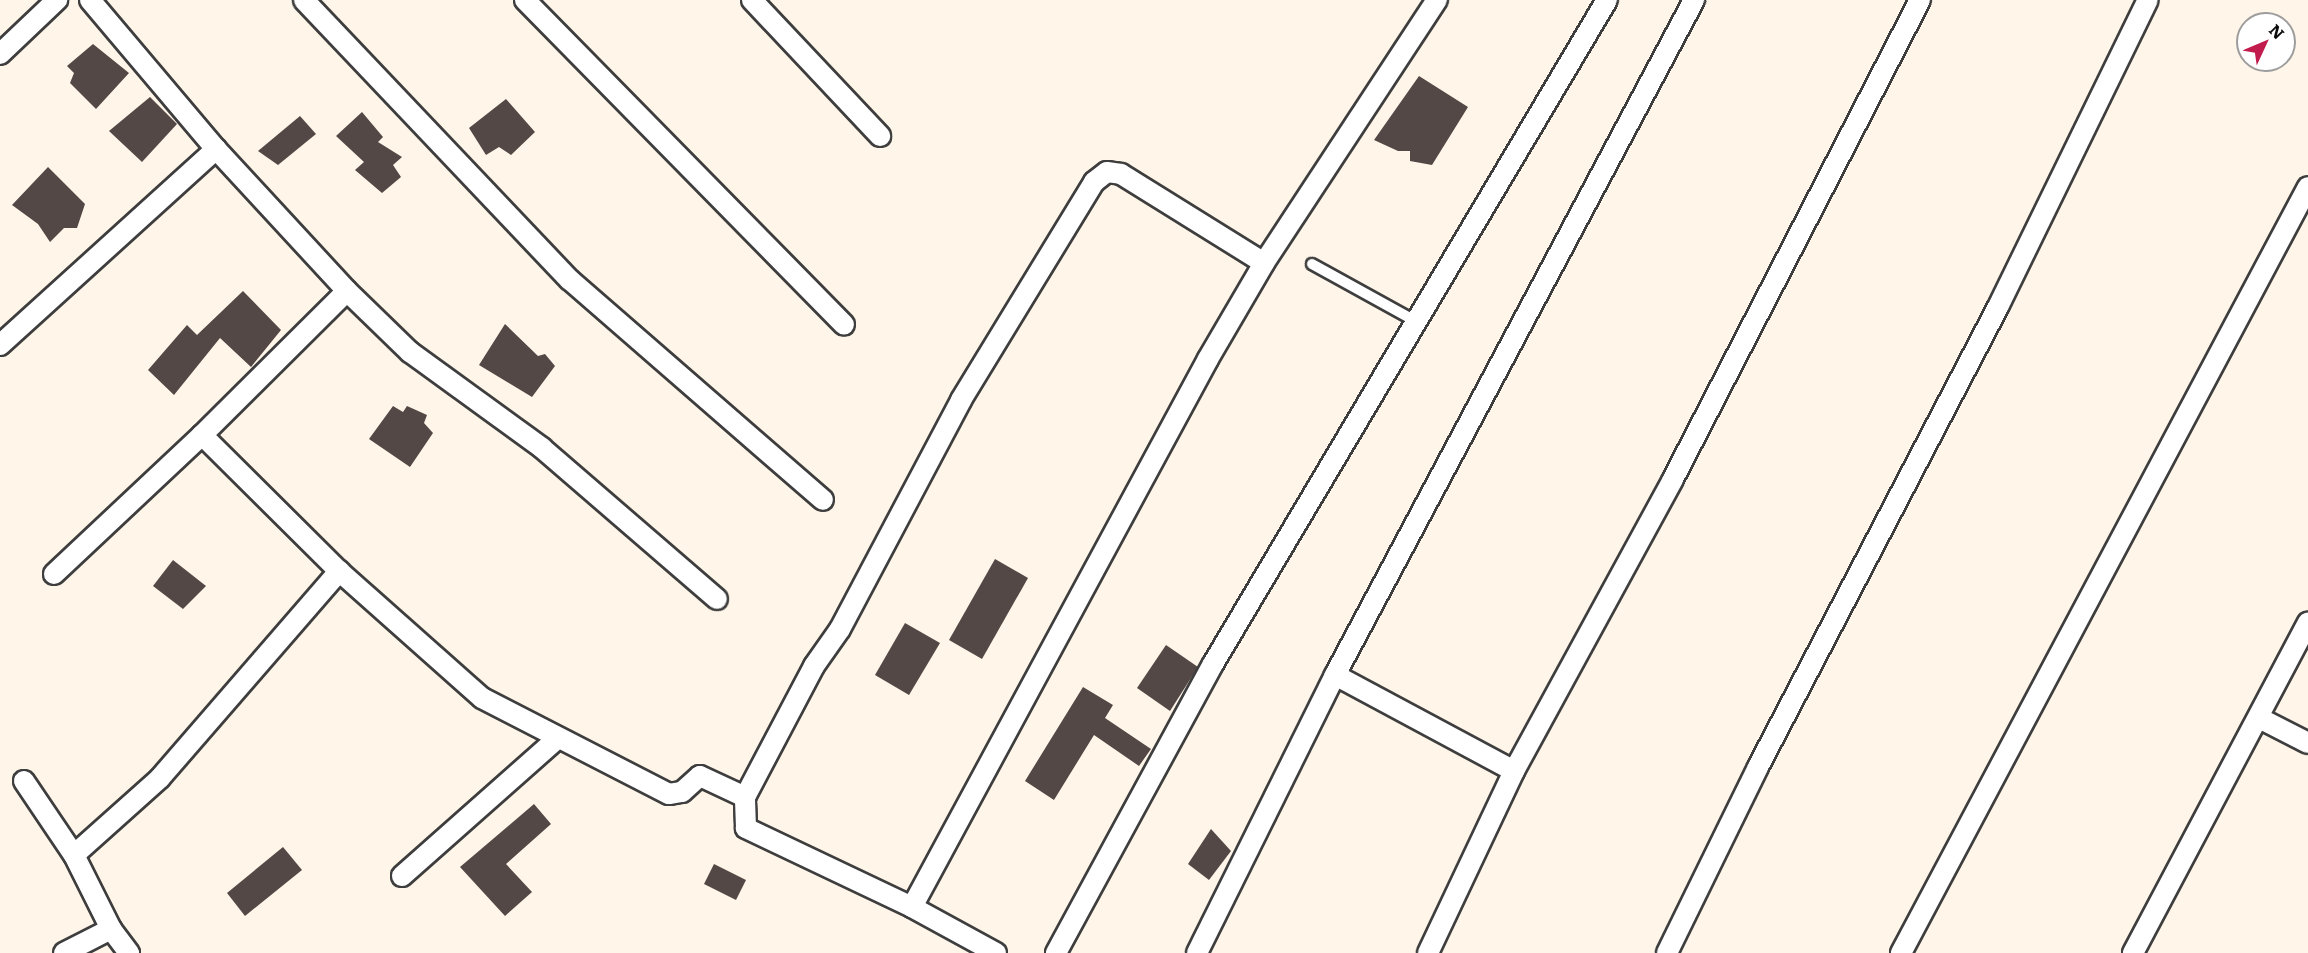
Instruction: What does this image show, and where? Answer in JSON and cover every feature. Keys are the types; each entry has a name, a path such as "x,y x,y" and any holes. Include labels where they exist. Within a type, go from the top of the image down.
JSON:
{"street":[{"path":"0,54 57,0"},
{"path":"90,0 216,148 347,291 410,352 542,448 717,599"},
{"path":"304,0 570,280 823,500"},
{"path":"525,0 844,325"},
{"path":"753,0 880,136"},
{"path":"912,907 1180,410 1264,263 1437,0"},
{"path":"1056,953 1213,664 1607,0"},
{"path":"1197,953 1335,675 1694,0"},
{"path":"1428,953 1514,771 1673,479 1920,0"},
{"path":"1667,953 1758,767 1999,305 2148,0"},
{"path":"0,345 216,148"},
{"path":"996,953 912,907 746,828 741,795 814,666 840,629 961,400 1094,182 1107,172 1121,174 1264,263"},
{"path":"1901,953 2308,187"},
{"path":"54,574 202,435 347,291"},
{"path":"202,435 339,571 482,698 557,740 669,794 682,792 700,776 741,795"},
{"path":"74,855 160,778 339,571"},
{"path":"2133,953 2308,623"},
{"path":"1335,675 1514,771"},
{"path":"2259,718 2308,743"},
{"path":"402,876 557,740"},
{"path":"24,781 74,855 111,929 129,953"},
{"path":"64,953 111,929"}],"lane":[{"path":"1312,264 1417,322"}],"building":[{"path":"93,44 129,73 96,109 70,83 74,73 67,66"},
{"path":"1419,76 1468,107 1432,165 1410,161 1410,151 1398,151 1374,140"},
{"path":"150,97 177,124 142,162 109,131"},
{"path":"506,99 535,132 511,155 499,147 486,155 469,128"},
{"path":"362,112 383,137 378,142 402,157 393,165 401,177 382,193 355,170 364,162 336,136"},
{"path":"300,116 316,134 278,165 258,151"},
{"path":"48,167 85,204 77,228 64,228 50,242 38,224 12,205"},
{"path":"243,291 281,330 251,367 220,338 174,395 148,370 187,325 197,335"},
{"path":"505,324 538,356 545,354 555,366 532,397 479,365"},
{"path":"393,406 403,412 407,406 427,415 424,423 433,433 410,467 369,439"},
{"path":"995,559 1028,578 982,659 949,640"},
{"path":"173,560 206,586 183,609 153,586"},
{"path":"905,623 940,643 909,695 875,675"},
{"path":"1166,645 1198,667 1170,711 1137,688"},
{"path":"1083,687 1113,705 1105,718 1151,749 1139,766 1094,735 1054,800 1025,781"},
{"path":"534,804 551,824 506,864 532,892 505,916 460,867"},
{"path":"1211,829 1231,851 1209,880 1188,864"},
{"path":"283,847 302,870 245,916 227,893"},
{"path":"714,864 746,880 736,900 704,884"}]}
